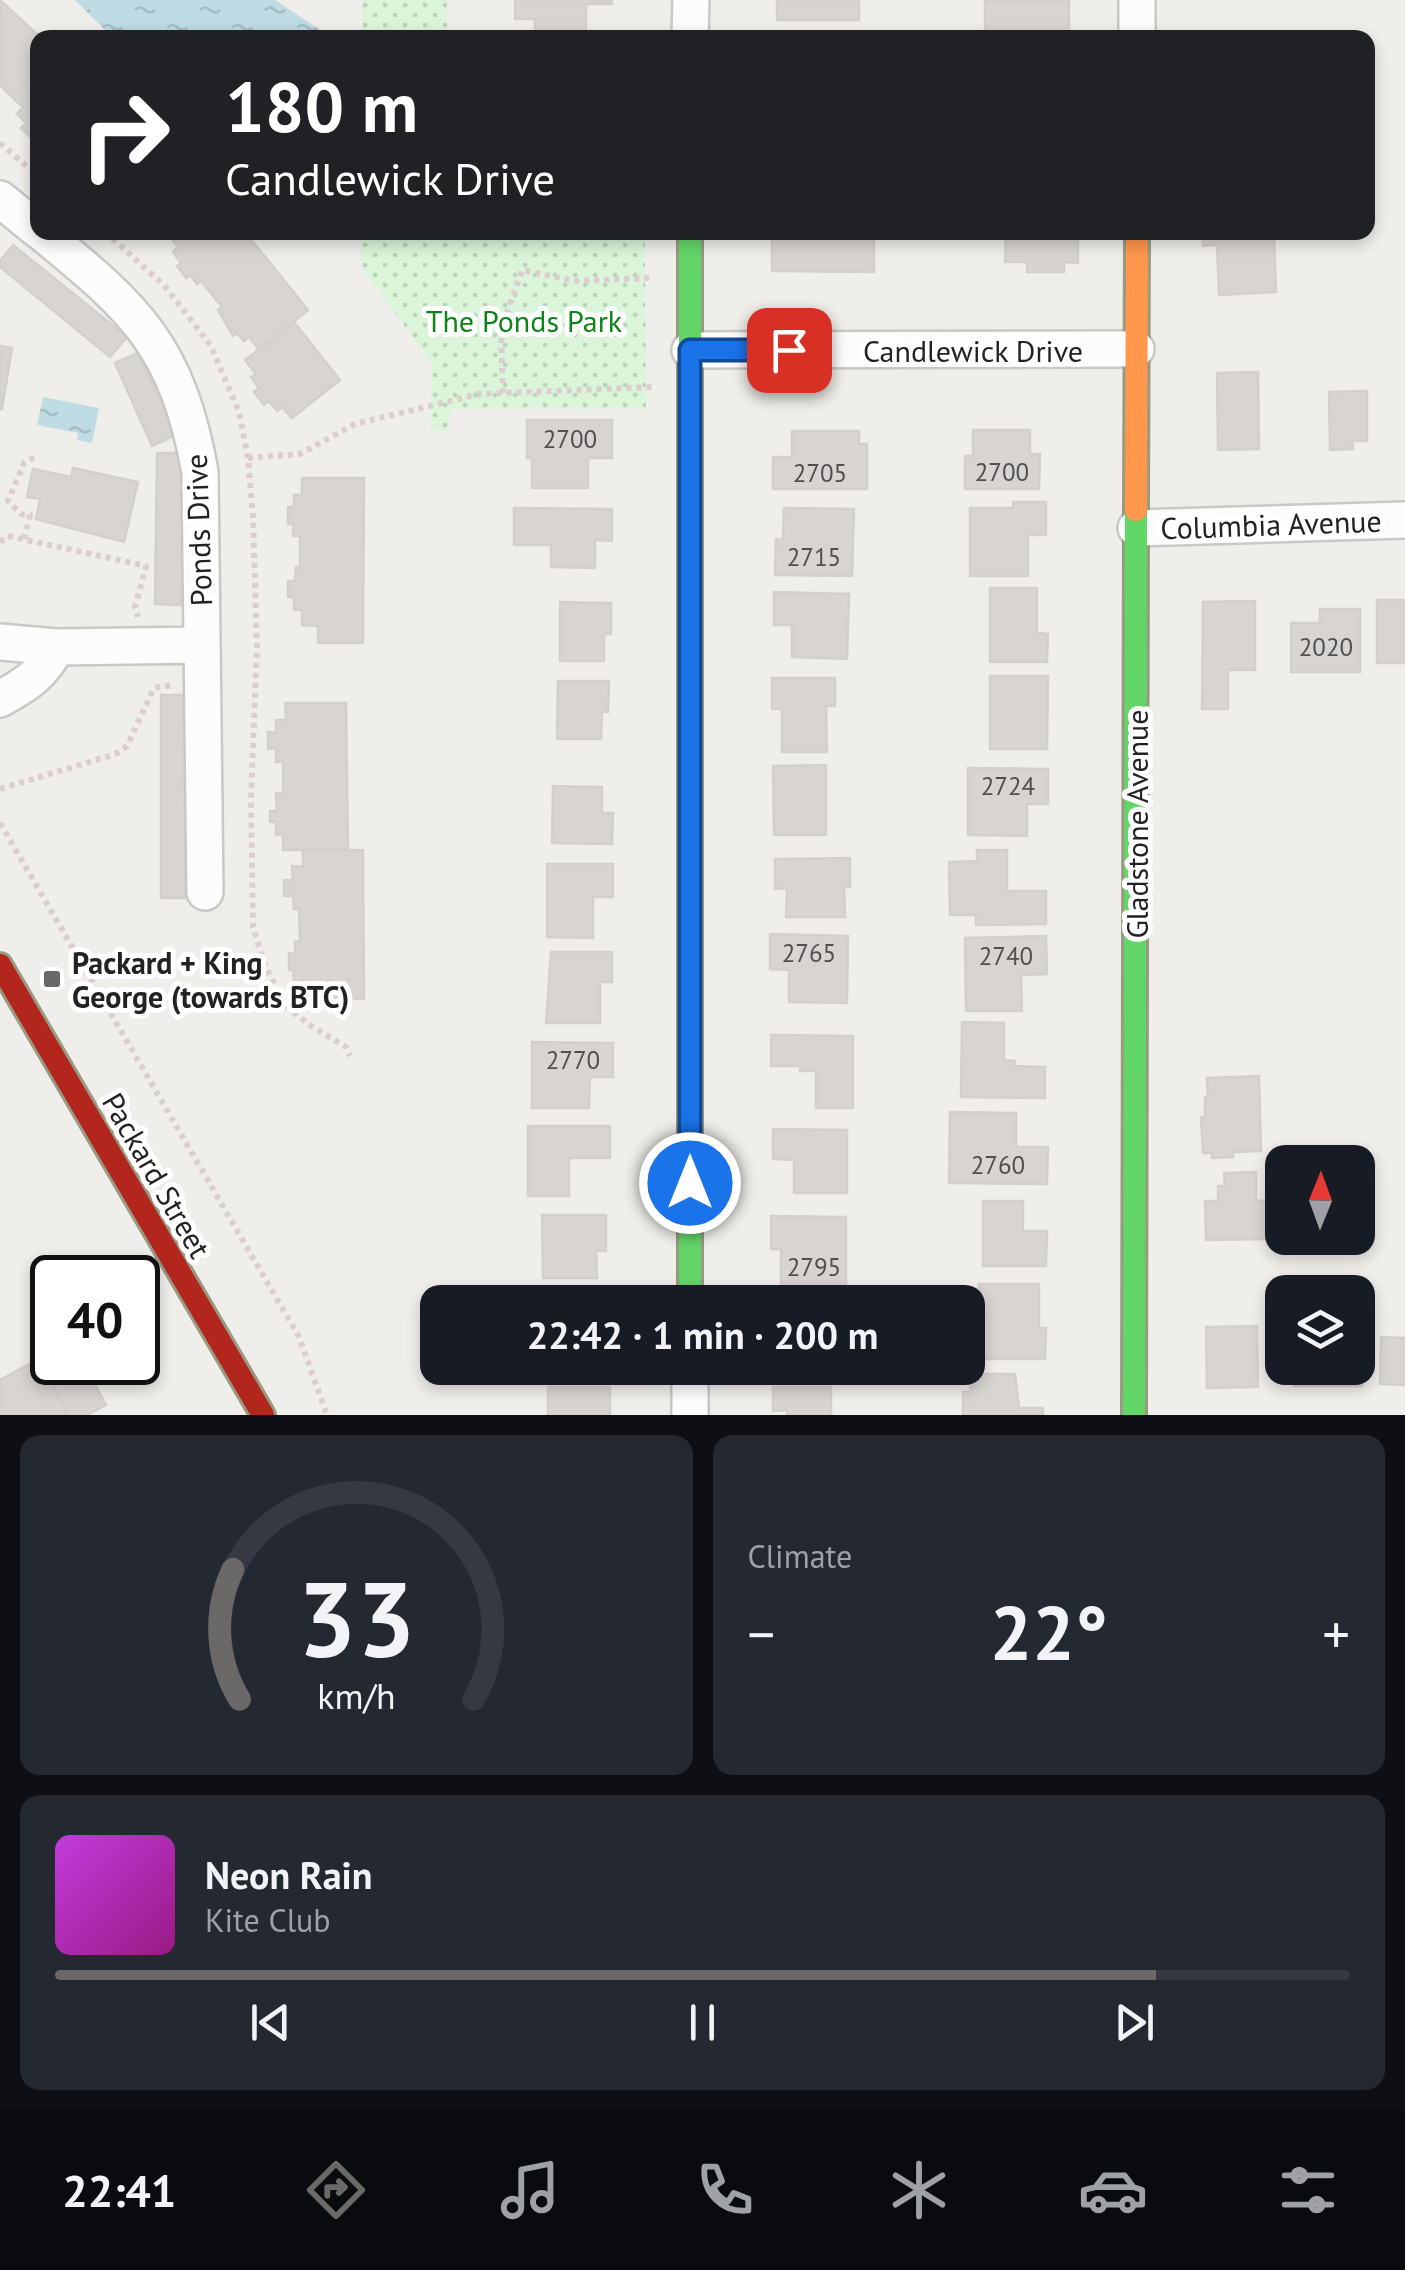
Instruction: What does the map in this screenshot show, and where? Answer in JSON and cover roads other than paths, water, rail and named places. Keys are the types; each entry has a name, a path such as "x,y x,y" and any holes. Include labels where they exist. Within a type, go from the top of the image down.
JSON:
{"street":[{"path":"690,0 690,30"},
{"path":"1137,30 1138,0"},
{"name":"Ponds Drive","path":"0,199 30,224"},
{"name":"Ponds Drive","path":"50,240 107,286 148,330 173,374 191,421 200,472 204,892"},
{"path":"690,240 690,1285"},
{"name":"Gladstone Avenue","path":"1134,1415 1136,240"},
{"name":"Candlewick Drive","path":"690,350 1136,349"},
{"name":"Columbia Avenue","path":"1136,528 1405,520"},
{"name":"Ponds Drive","path":"0,642 56,647 202,645"},
{"path":"0,699 32,680 48,664 56,647"},
{"name":"Packard Street","path":"0,966 262,1415"},
{"path":"690,1385 690,1415"}],"water":[{"path":"75,0 275,0 320,30 105,30"},
{"path":"43,397 99,408 92,443 77,440 78,433 37,425"}],"place":[{"name":"Packard + King George (towards BTC)","path":"52,979"}],"park label":[{"name":"The Ponds Park","path":"524,320"}]}
